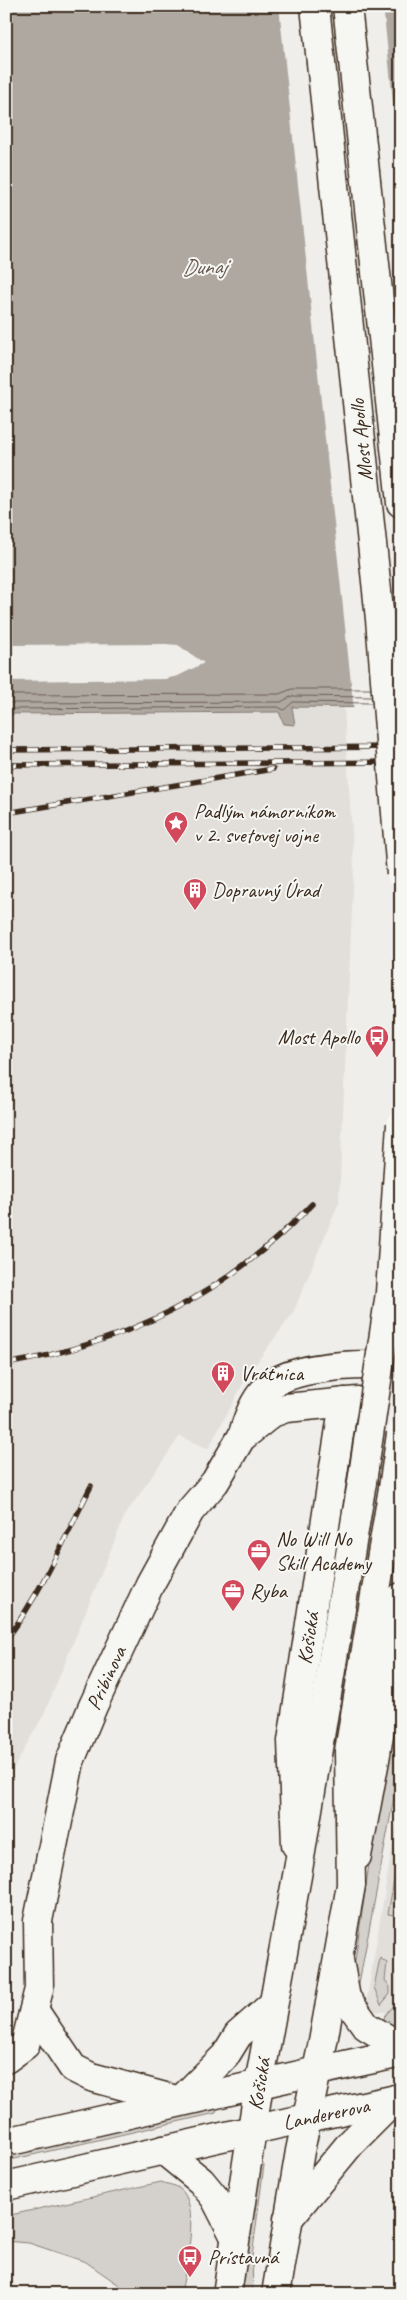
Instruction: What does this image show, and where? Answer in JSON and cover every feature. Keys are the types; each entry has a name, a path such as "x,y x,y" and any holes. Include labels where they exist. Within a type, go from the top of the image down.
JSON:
{"main road":[{"name":"Most Apollo","path":"315,6 380,629 401,874"},
{"name":"Most Apollo","path":"347,6 401,503"},
{"name":"Košická","path":"227,2294 258,2084 297,1876 362,1482 390,1293 401,1124"},
{"path":"241,1438 249,1416 262,1392 272,1382 339,1365 370,1365 351,1401"},
{"name":"Košická","path":"297,1876 292,1741 351,1401"},
{"name":"Pribinova","path":"6,2059 25,2045 39,1989 38,1922 70,1761 92,1706 150,1584 190,1511 215,1482 241,1438 272,1413 286,1408 351,1401"},
{"path":"351,1885 349,1752 401,1434"},
{"path":"276,2294 306,2118 317,2071 375,1760 401,1598"},
{"path":"338,1956 346,1998 366,2026 401,2047"},
{"path":"180,2101 225,2056 238,2035 272,2005"},
{"path":"34,2010 73,2068 91,2077 180,2101"},
{"name":"Landererova","path":"258,2084 401,2054"},
{"path":"6,2142 258,2084"},
{"path":"288,2219 350,2144 398,2099"},
{"name":"Landererova","path":"251,2130 398,2099"},
{"path":"6,2186 251,2130"},
{"path":"163,2150 206,2187 215,2198 235,2237"}],"shaded area":[{"path":"291,707 344,708 354,866 339,1202 293,1313 249,1373 208,1449 180,1436 125,1515 45,1712 6,1782 6,714 279,712 284,724 295,725"},
{"path":"401,1646 401,1760 357,1994 353,1986 354,1967"},
{"path":"401,1795 401,2014 365,2010"},
{"path":"401,1840 401,1873 394,1915 388,1914"},
{"path":"380,1958 387,1963 385,1980 390,1987 390,1994 381,2005 374,1987"},
{"path":"401,1997 401,2026 382,2024 385,2016"},
{"path":"217,2105 216,2113 6,2161 6,2155"},
{"path":"264,2165 252,2257 253,2294 239,2294 257,2167"},
{"path":"161,2182 179,2188 186,2196 190,2208 190,2238 181,2294 132,2294 86,2262 29,2243 6,2241 6,2216"}],"water":[{"name":"Dunaj","path":"6,6 401,6 401,708 292,707 295,725 284,724 279,712 6,714"}],"pier":[{"name":"Most Apollo","path":"279,6 383,6 401,179 401,710 354,711"},
{"path":"6,645 178,645 204,663 178,676 165,679 6,681"}],"tunnel":[{"path":"370,1365 401,1363"},
{"path":"358,1401 401,1398"}],"railway":[{"path":"6,750 401,747"},
{"path":"6,765 401,762"},
{"path":"6,813 273,769"},
{"path":"6,1364 51,1355 94,1343 134,1328 173,1310 210,1289 245,1264 279,1236 312,1204"},
{"path":"6,1640 41,1584 91,1486"}],"place":[{"name":"Padlým námorníkom v 2. svetovej vojne","path":"176,844"},
{"name":"Dopravný Úrad","path":"195,911"},
{"name":"Most Apollo","path":"377,1058"},
{"name":"Vrátnica","path":"223,1394"},
{"name":"No Will No Skill Academy","path":"259,1572"},
{"name":"Ryba","path":"233,1612"},
{"name":"Prístavná","path":"190,2278"}]}
